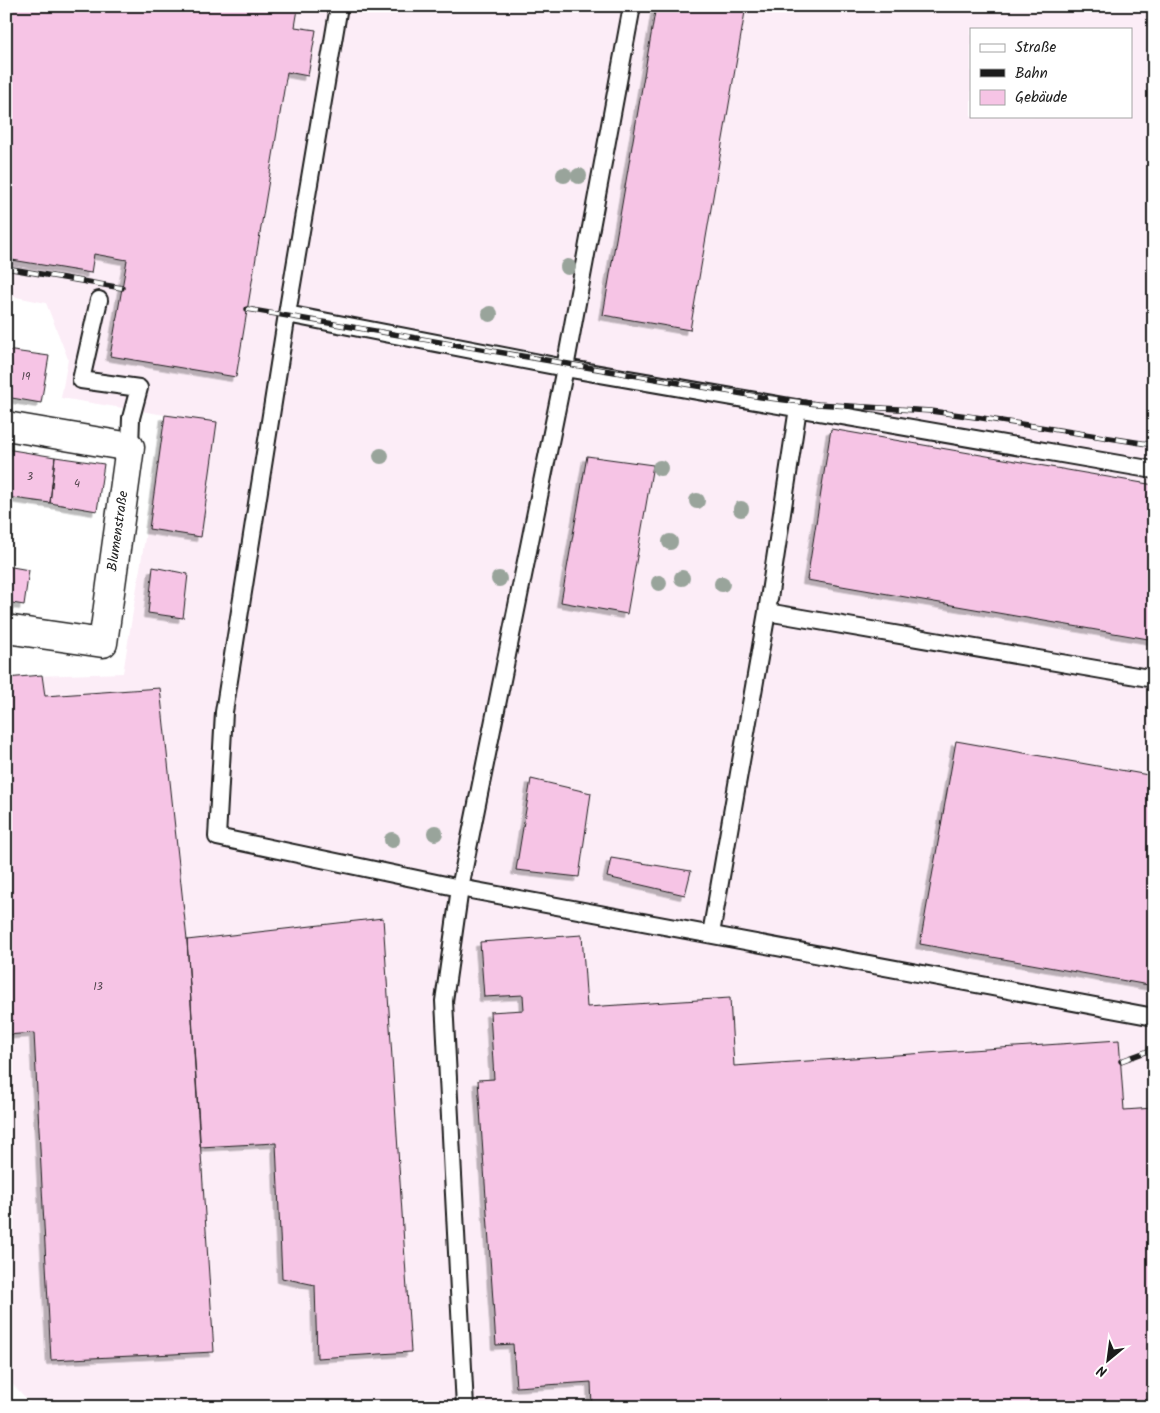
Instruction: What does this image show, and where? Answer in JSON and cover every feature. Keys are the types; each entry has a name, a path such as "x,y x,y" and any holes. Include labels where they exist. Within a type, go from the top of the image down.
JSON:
{"street":[{"path":"6,426 130,446"},
{"name":"Blumenstraße","path":"6,628 103,643 130,446"}],"lane":[{"path":"339,6 287,314 224,712 217,837 460,888 1154,1017"},
{"path":"465,1407 444,1001 460,888 565,368 632,6"},
{"path":"99,300 81,380 139,388 131,418 130,446"},
{"path":"287,314 565,368 1154,470"},
{"path":"711,934 767,612 798,408"},
{"path":"767,612 1154,679"}],"shaded area":[{"path":"6,6 1154,6 1154,1407 35,1407 6,1378 6,677 123,673 165,415 61,398 68,359 46,303 6,295"}],"building":[{"path":"6,6 282,6 298,9 295,27 316,30 308,76 287,72 236,377 110,356 127,260 94,254 91,273 6,259"},
{"path":"656,6 746,6 690,330 603,315"},
{"path":"6,350 49,356 41,403 6,397"},
{"path":"165,415 217,422 201,537 149,529"},
{"path":"831,429 1154,485 1154,640 807,580"},
{"path":"6,449 55,457 50,503 6,497"},
{"path":"587,456 653,465 627,614 561,602"},
{"path":"55,457 104,464 97,511 50,503"},
{"path":"6,566 29,570 24,605 6,602"},
{"path":"153,567 188,574 183,618 148,613"},
{"path":"42,675 45,696 160,688 187,940 214,1352 51,1360 34,1033 6,1035 6,678"},
{"path":"956,741 1154,776 1154,986 920,944"},
{"path":"531,779 591,793 579,877 516,870"},
{"path":"611,858 691,871 685,895 607,877"},
{"path":"383,918 411,1352 317,1358 315,1285 282,1278 276,1143 200,1147 187,940"},
{"path":"582,935 587,1007 730,998 734,1066 1119,1040 1124,1110 1154,1108 1154,1400 1049,1407 592,1407 591,1382 516,1387 513,1344 496,1345 478,1080 494,1079 490,1012 524,1010 523,995 484,997 480,942"}],"railway":[{"path":"6,268 122,288"},
{"path":"247,309 761,397 817,404 931,411 1154,445"},
{"path":"1121,1061 1154,1049"}]}
